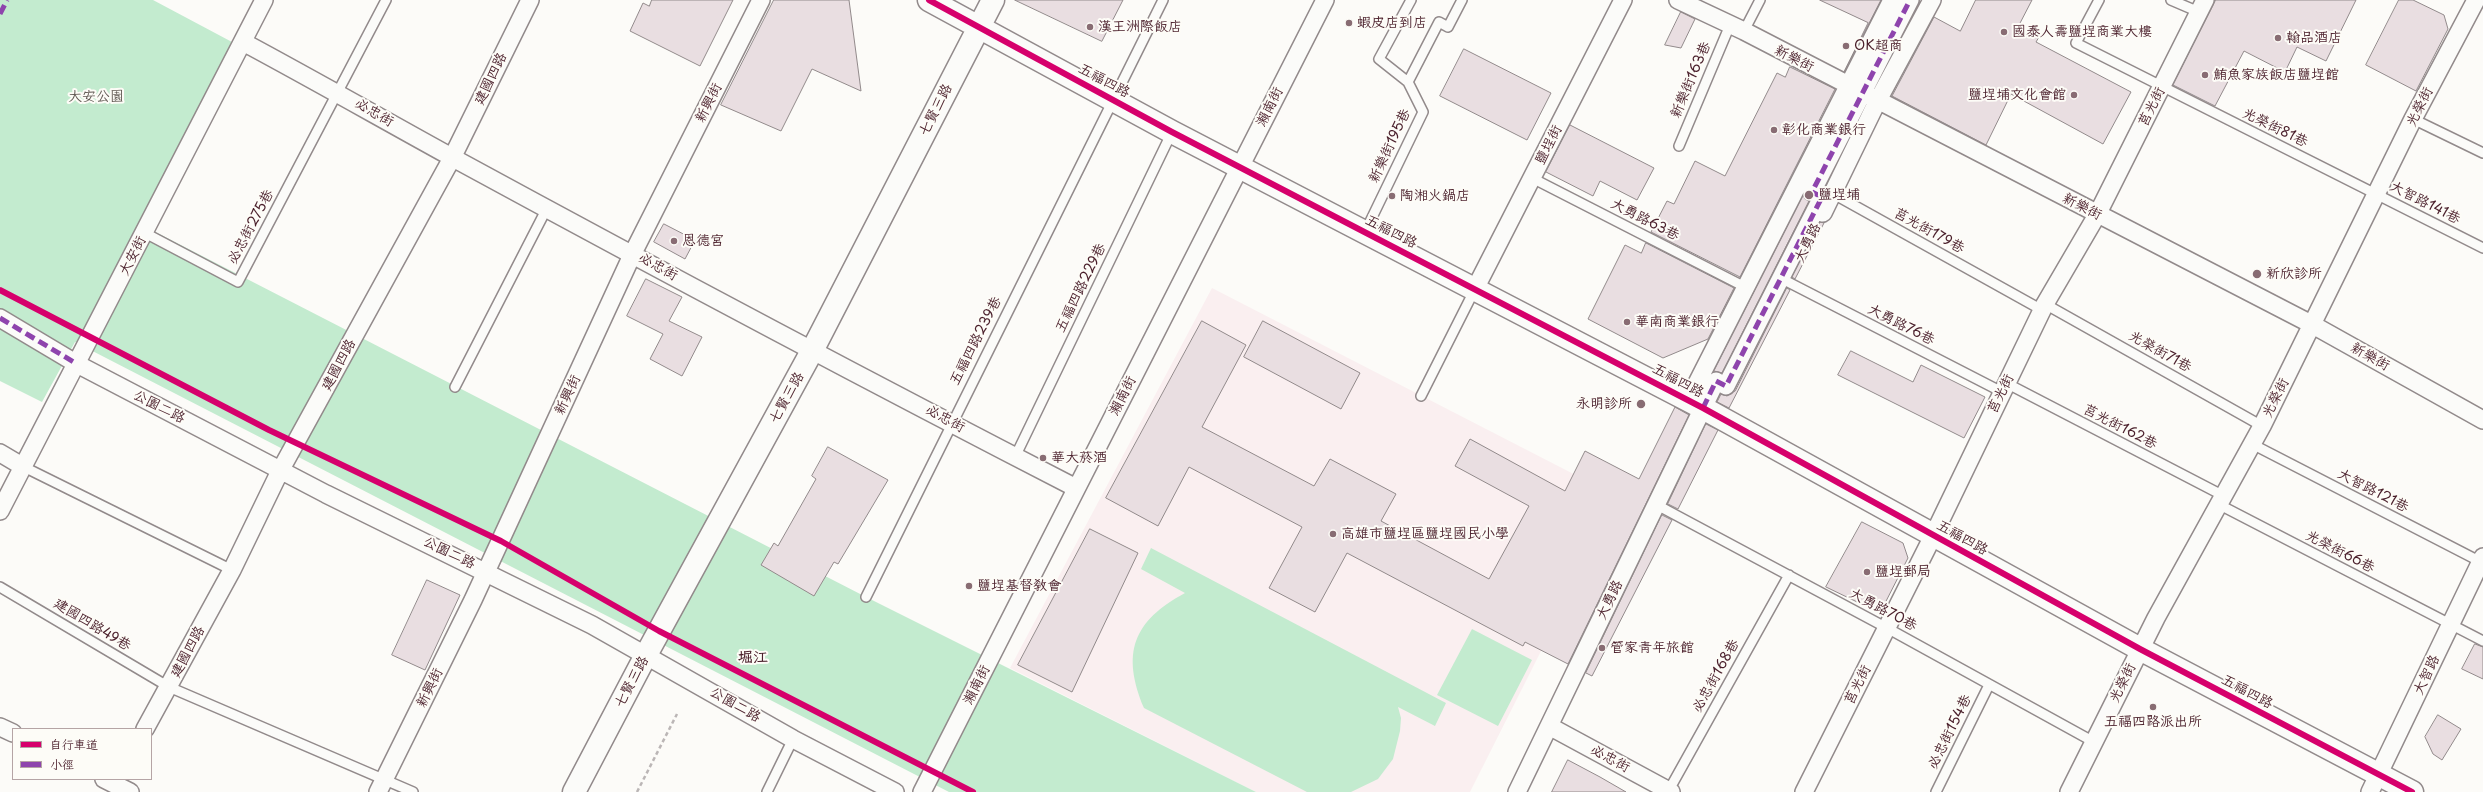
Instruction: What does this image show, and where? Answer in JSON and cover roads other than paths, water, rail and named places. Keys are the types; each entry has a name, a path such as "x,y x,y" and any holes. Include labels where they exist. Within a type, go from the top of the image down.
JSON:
{"street":[{"name":"大安街","path":"0,511 264,0"},
{"name":"建國四路","path":"146,728 232,570 280,471 452,158 530,0"},
{"name":"新興街","path":"381,786 486,571 633,253 761,0"},
{"name":"五福四路","path":"929,0 1172,132 1703,408 2140,649 2374,783 2412,792"},
{"name":"七賢三路","path":"574,792 646,654 812,351 993,0"},
{"name":"瀨南街","path":"922,792 1325,0"},
{"name":"鹽埕街","path":"1475,289 1623,0"},
{"name":"新樂街","path":"1678,0 1737,28 1877,102 2313,325 2483,420"},
{"path":"1703,408 1697,383 1745,287 1809,181 1855,90 1892,0"},
{"path":"1855,90 1910,0"},
{"name":"光榮街","path":"2069,792 2140,649 2220,500 2262,426 2413,119 2476,0"},
{"name":"大勇路","path":"1517,792 1703,408 1730,394 1832,194 1926,2"},
{"name":"莒光街","path":"1804,792 1933,536 2044,307 2097,215 2202,6"},
{"name":"必忠街","path":"243,42 339,92 452,158 633,253 812,351 952,422 1076,488"},
{"path":"1703,408 1716,381 1726,386 1822,197 1812,192 1809,181"},
{"name":"公園二路","path":"0,318 77,364 280,471 486,571 646,654 793,739 895,792"},
{"path":"0,453 22,466"},
{"name":"大智路","path":"2374,783 2482,559"},
{"name":"必忠街","path":"1549,726 1670,791"},
{"path":"0,727 12,733"},
{"path":"112,784 130,792"}],"lane":[{"path":"339,92 386,0"},
{"name":"五福四路239巷","path":"866,597 1163,0"},
{"path":"1411,0 1379,58 1408,82 1439,22 1448,27 1462,0"},
{"name":"新樂街163巷","path":"1679,146 1737,28 1760,0"},
{"name":"光榮街81巷","path":"2099,0 2076,43 2162,88 2376,194"},
{"path":"2172,0 2202,6"},
{"name":"新樂街195巷","path":"1365,232 1423,112 1408,82"},
{"name":"必忠街275巷","path":"145,232 238,282 339,92"},
{"path":"2413,119 2483,153"},
{"name":"五福四路229巷","path":"1015,456 1172,132"},
{"name":"大勇路63巷","path":"1532,178 1745,287"},
{"name":"莒光街179巷","path":"1809,181 2044,307"},
{"name":"大智路141巷","path":"2376,194 2483,248"},
{"path":"455,388 547,208"},
{"name":"大勇路76巷","path":"1788,282 2004,387"},
{"path":"1422,396 1475,289"},
{"name":"光榮街71巷","path":"2044,307 2262,426"},
{"name":"莒光街162巷","path":"2004,387 2220,500"},
{"name":"大智路121巷","path":"2252,444 2482,559"},
{"path":"22,466 232,570"},
{"name":"光榮街66巷","path":"2220,500 2450,625 2483,641"},
{"name":"大勇路70巷","path":"1657,505 1887,628 2094,742"},
{"name":"必忠街168巷","path":"1670,791 1788,575"},
{"name":"建國四路49巷","path":"0,587 169,687 381,786 413,792"},
{"name":"必忠街154巷","path":"1936,792 1989,685"},
{"path":"767,792 793,739"}],"place":[{"name":"蝦皮店到店","path":"1349,23"},
{"name":"漢王洲際飯店","path":"1090,27"},
{"name":"國泰人壽鹽埕商業大樓","path":"2004,32"},
{"name":"翰品酒店","path":"2278,38"},
{"name":"OK超商","path":"1846,46"},
{"name":"鮪魚家族飯店鹽埕館","path":"2205,75"},
{"name":"鹽埕埔文化會館","path":"2074,95"},
{"name":"彰化商業銀行","path":"1774,130"},
{"name":"鹽埕埔","path":"1809,195"},
{"name":"陶湘火鍋店","path":"1392,196"},
{"name":"恩德宮","path":"674,241"},
{"name":"新欣診所","path":"2257,274"},
{"name":"華南商業銀行","path":"1627,322"},
{"name":"永明診所","path":"1641,404"},
{"name":"華大菸酒","path":"1043,458"},
{"name":"高雄市鹽埕區鹽埕國民小學","path":"1333,534"},
{"name":"鹽埕郵局","path":"1867,572"},
{"name":"鹽埕基督教會","path":"969,586"},
{"name":"管家青年旅館","path":"1602,648"},
{"name":"五福四路派出所","path":"2153,707"}],"district":[{"name":"堀江","path":"753,658"}],"park label":[{"name":"大安公園","path":"96,97"}]}
